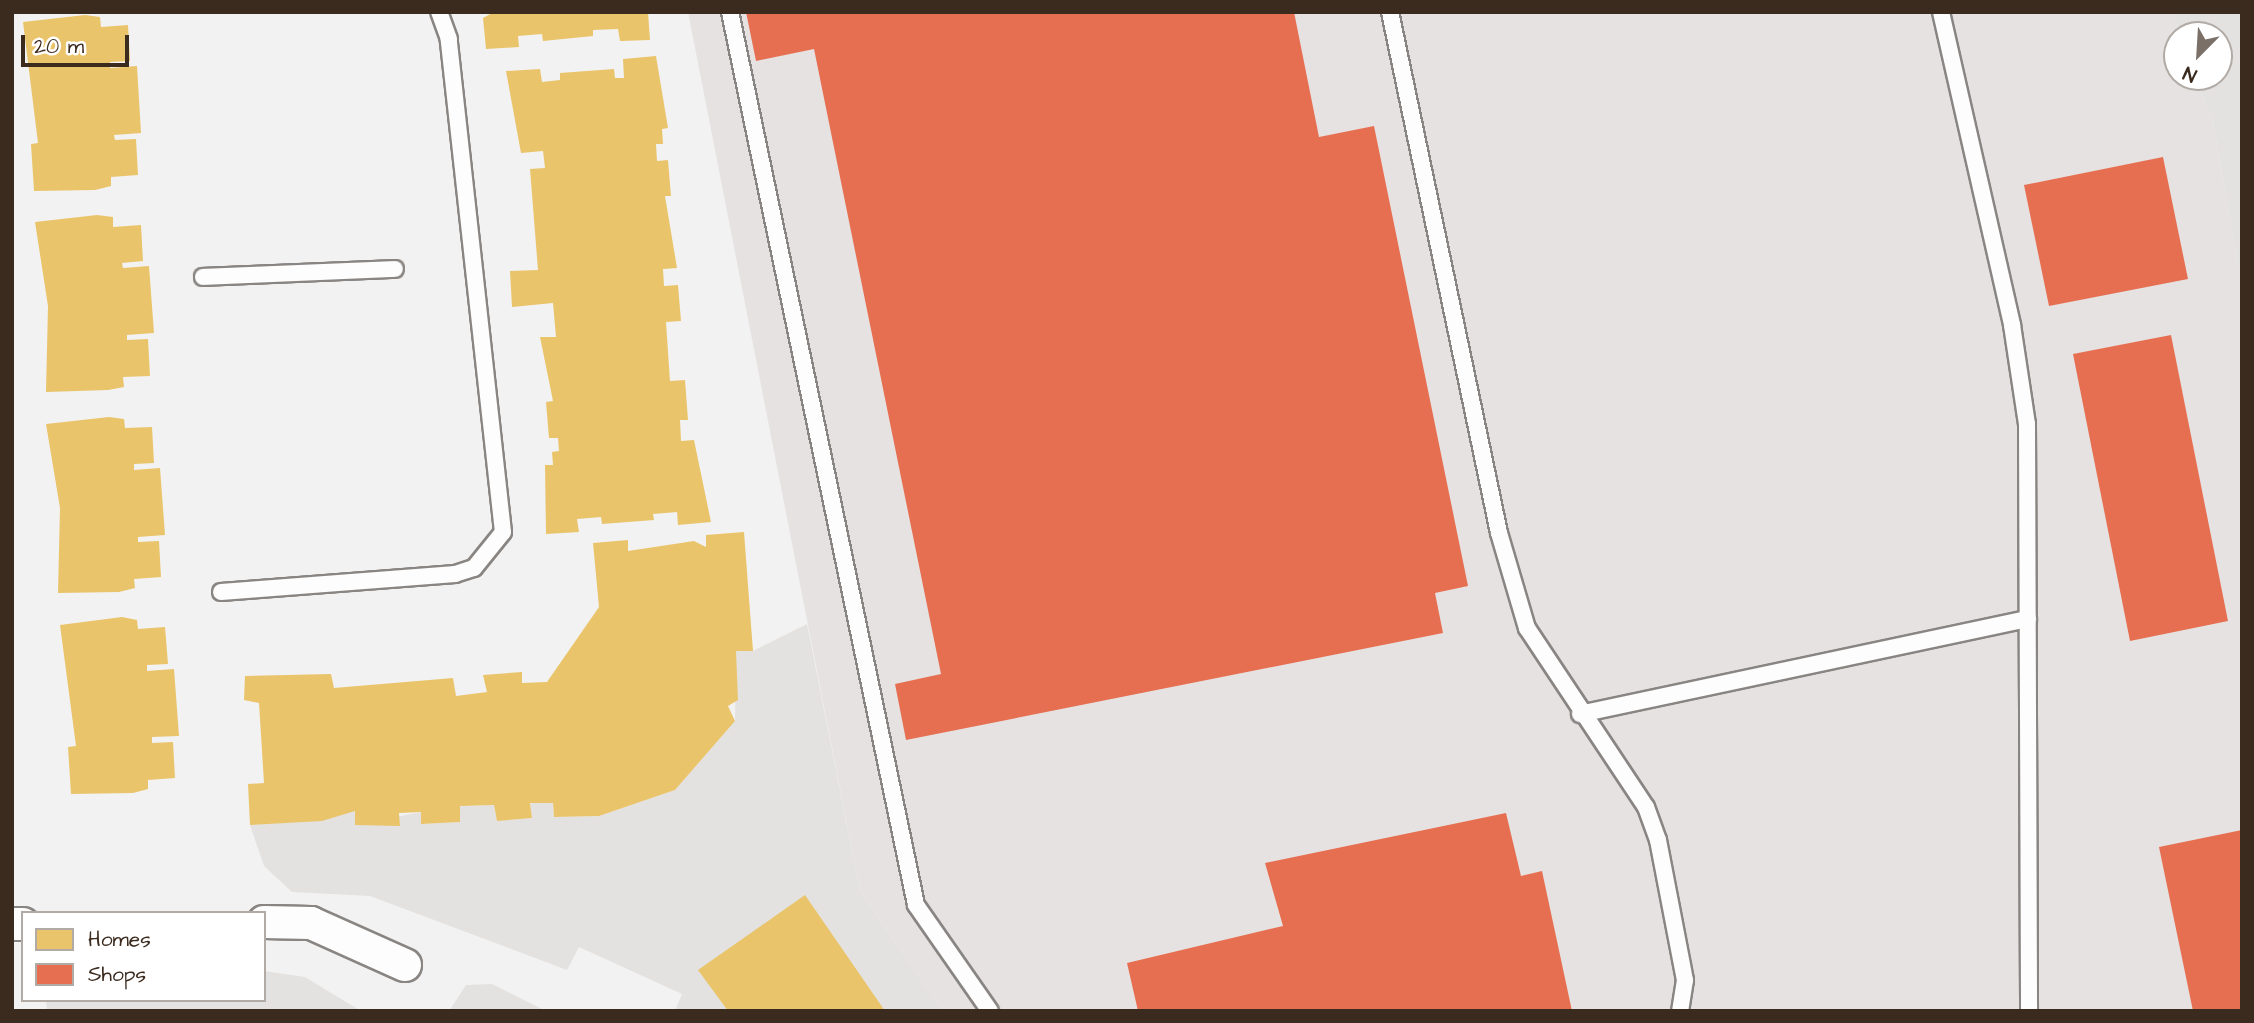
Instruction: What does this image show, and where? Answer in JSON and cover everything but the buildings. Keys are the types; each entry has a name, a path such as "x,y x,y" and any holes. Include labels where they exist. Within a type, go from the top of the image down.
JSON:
{"street":[{"path":"266,922 311,923 405,965"}],"lane":[{"path":"221,592 455,574 474,568 503,532 449,39 439,12"},
{"path":"730,12 916,905 990,1011"},
{"path":"1390,12 1499,533 1527,628 1580,714 1646,807 1658,840 1685,980 1680,1011"},
{"path":"1941,12 1962,84 2025,412 2029,1011"},
{"path":"203,277 395,269"},
{"path":"1580,714 2028,620"}],"shaded area":[{"path":"688,12 2172,12 2175,21 2163,21 2163,91 2201,91 2213,122 2242,288 2242,1011 943,1011 860,891"},
{"path":"2172,12 2242,12 2242,288 2213,122 2201,91 2233,91 2233,21 2175,21"},
{"path":"807,624 860,891 943,1011 675,1011 682,994 579,947 567,970 370,896 292,892 264,866 250,825 355,811 355,825 421,812 421,824 459,822 460,806 494,805 497,821 532,818 530,803 553,803 554,817 599,816 675,790 735,721 736,651 753,651"},
{"path":"266,971 305,977 361,1011 47,1011 46,1002 266,1002"},
{"path":"492,984 546,1011 449,1011 466,985"}]}
